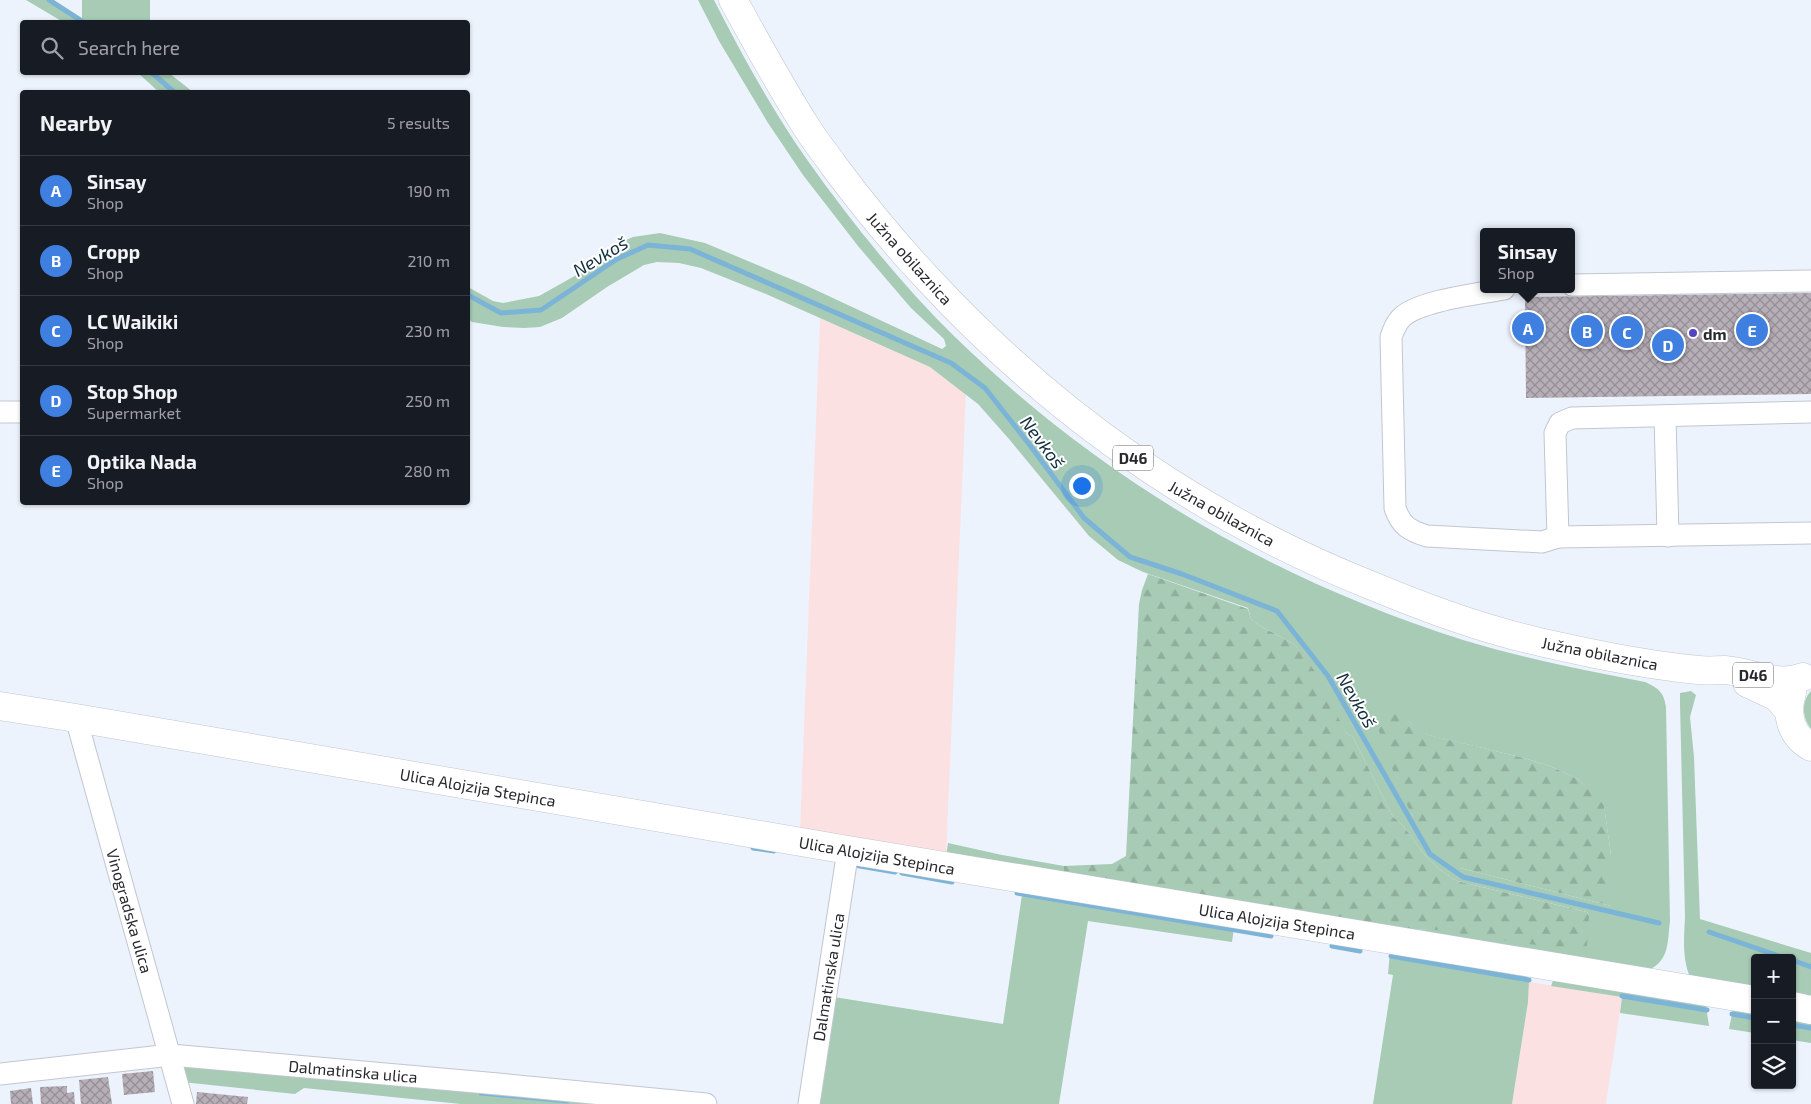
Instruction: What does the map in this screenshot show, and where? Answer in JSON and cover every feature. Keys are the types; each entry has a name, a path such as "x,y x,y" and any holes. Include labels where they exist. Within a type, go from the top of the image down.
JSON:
{"main road":[{"name":"Južna obilaznica","path":"733,0 760,50 808,130 859,200 897,246 955,308 1011,362 1097,434 1157,475 1220,514 1270,541 1315,562 1413,603 1500,632 1622,659 1702,670 1723,670 1784,681 1794,680 1807,675"},
{"name":"Južna obilaznica","path":"1702,670 1764,690 1777,697 1788,710"},
{"name":"D46","path":"1807,675 1792,693 1788,710 1789,719 1796,734 1811,748"},
{"name":"Ulica Alojzija Stepinca","path":"0,706 848,850 1751,999"},
{"path":"1796,1007 1811,1010"}],"street":[{"path":"1575,285 1811,281"},
{"path":"1485,293 1422,306 1403,316 1395,325 1391,337 1395,508 1405,527 1427,536 1542,542 1558,537 1811,533"},
{"path":"0,412 20,412"},
{"path":"1558,537 1555,433 1560,423 1572,418 1811,412"},
{"path":"1665,416 1668,536"},
{"name":"Vinogradska ulica","path":"76,718 183,1104"},
{"name":"Dalmatinska ulica","path":"809,1104 848,850"},
{"name":"Dalmatinska ulica","path":"0,1074 171,1056 706,1104"}],"shaded area":[{"path":"820,318 930,367 966,394 946,857 800,831"},
{"path":"1529,982 1622,997 1606,1104 1512,1104 1528,1002"}],"green space":[{"path":"26,0 54,0 82,18 82,0 150,0 150,20 60,20"},
{"path":"698,0 714,0 758,82 795,142 860,230 896,274 955,337 1011,388 1069,436 1129,479 1191,518 1256,554 1322,586 1391,615 1463,640 1576,668 1645,682 1660,691 1666,707 1670,921 1666,952 1659,963 1644,972 1415,930 1589,915 1587,912 1457,881 1447,875 1425,855 1405,828 1393,817 1353,737 1346,733 1297,647 1257,624 1251,619 1248,608 1143,572 1118,560 1089,536 978,404 930,367 766,294 701,268 679,263 657,262 644,265 607,287 562,318 540,327 503,327 470,320 470,288 493,301 503,303 539,296 580,273 614,245 633,237 660,233 705,243 805,285 942,349 946,346 944,339 911,308 858,246 803,175 768,123 719,41","holes":["1408,721 1424,734 1550,766 1578,779 1604,806 1611,855 1611,906 1460,868 1412,815 1379,728"]},
{"path":"140,75 172,75 190,90 157,90"},
{"path":"1148,574 1248,609 1251,619 1257,624 1297,647 1316,673 1346,733 1353,737 1393,817 1405,828 1429,859 1457,881 1587,912 1589,915 1587,945 1584,950 1576,951 1430,929 1415,930 1064,875 1064,866 1112,864 1126,856 1139,604"},
{"path":"1691,691 1696,695 1690,717 1694,757 1700,919 1811,953 1811,1000 1796,998 1796,954 1751,954 1751,990 1690,977 1687,970 1684,948 1680,693"},
{"path":"1811,691 1811,729 1804,715 1804,705"},
{"path":"1394,710 1425,734 1524,758 1550,766 1578,779 1604,805 1611,855 1611,906 1460,868 1444,857 1421,831 1412,815 1378,728 1388,713"},
{"path":"948,843 1064,866 1064,875 946,857"},
{"path":"1023,888 1235,921 1232,942 1088,921 1059,1104 815,1104 834,997 1003,1024"},
{"path":"1390,952 1526,975 1529,982 1528,1002 1512,1104 1373,1104 1393,975 1388,974"},
{"path":"1554,978 1705,1000 1709,1026 1620,1013 1622,997 1551,986"},
{"path":"1751,1008 1751,1032 1729,1029 1733,1009"},
{"path":"1796,1015 1811,1017 1811,1043 1796,1041"},
{"path":"180,1061 617,1104 461,1104 304,1088 295,1094 182,1082"}],"building":[{"path":"1811,293 1811,394 1526,398 1525,297"},
{"path":"153,1071 155,1092 124,1095 122,1074"},
{"path":"108,1077 112,1104 81,1104 79,1080"},
{"path":"67,1086 67,1093 74,1092 75,1104 41,1104 40,1087"},
{"path":"31,1088 33,1104 11,1104 10,1091"},
{"path":"197,1092 248,1097 247,1104 196,1104"}],"waterway":[{"name":"Nevkoš","path":"49,0 80,20"},
{"name":"Nevkoš","path":"154,75 172,90"},
{"name":"Nevkoš","path":"470,296 501,313 541,310 617,259 648,245 690,249 951,363 985,388 1084,518 1130,557 1182,574 1277,611 1328,676 1430,854 1463,877 1659,923"},
{"path":"753,848 774,851"},
{"path":"854,865 895,872"},
{"path":"902,873 952,882"},
{"path":"1017,893 1271,936"},
{"name":"Nevkoš","path":"1709,932 1773,954"},
{"path":"1332,946 1360,951"},
{"path":"1391,956 1529,980"},
{"name":"Nevkoš","path":"1796,961 1811,967"},
{"path":"1622,996 1707,1010"},
{"path":"1732,1014 1751,1017"},
{"path":"1796,1026 1811,1028"},
{"path":"481,1093 567,1101"}],"place":[{"name":"Sinsay","path":"1528,328"},
{"name":"Optika Nada","path":"1752,330"},
{"name":"Cropp","path":"1587,331"},
{"name":"LC Waikiki","path":"1627,332"},
{"name":"dm","path":"1693,333"},
{"name":"Stop Shop","path":"1668,345"}]}
